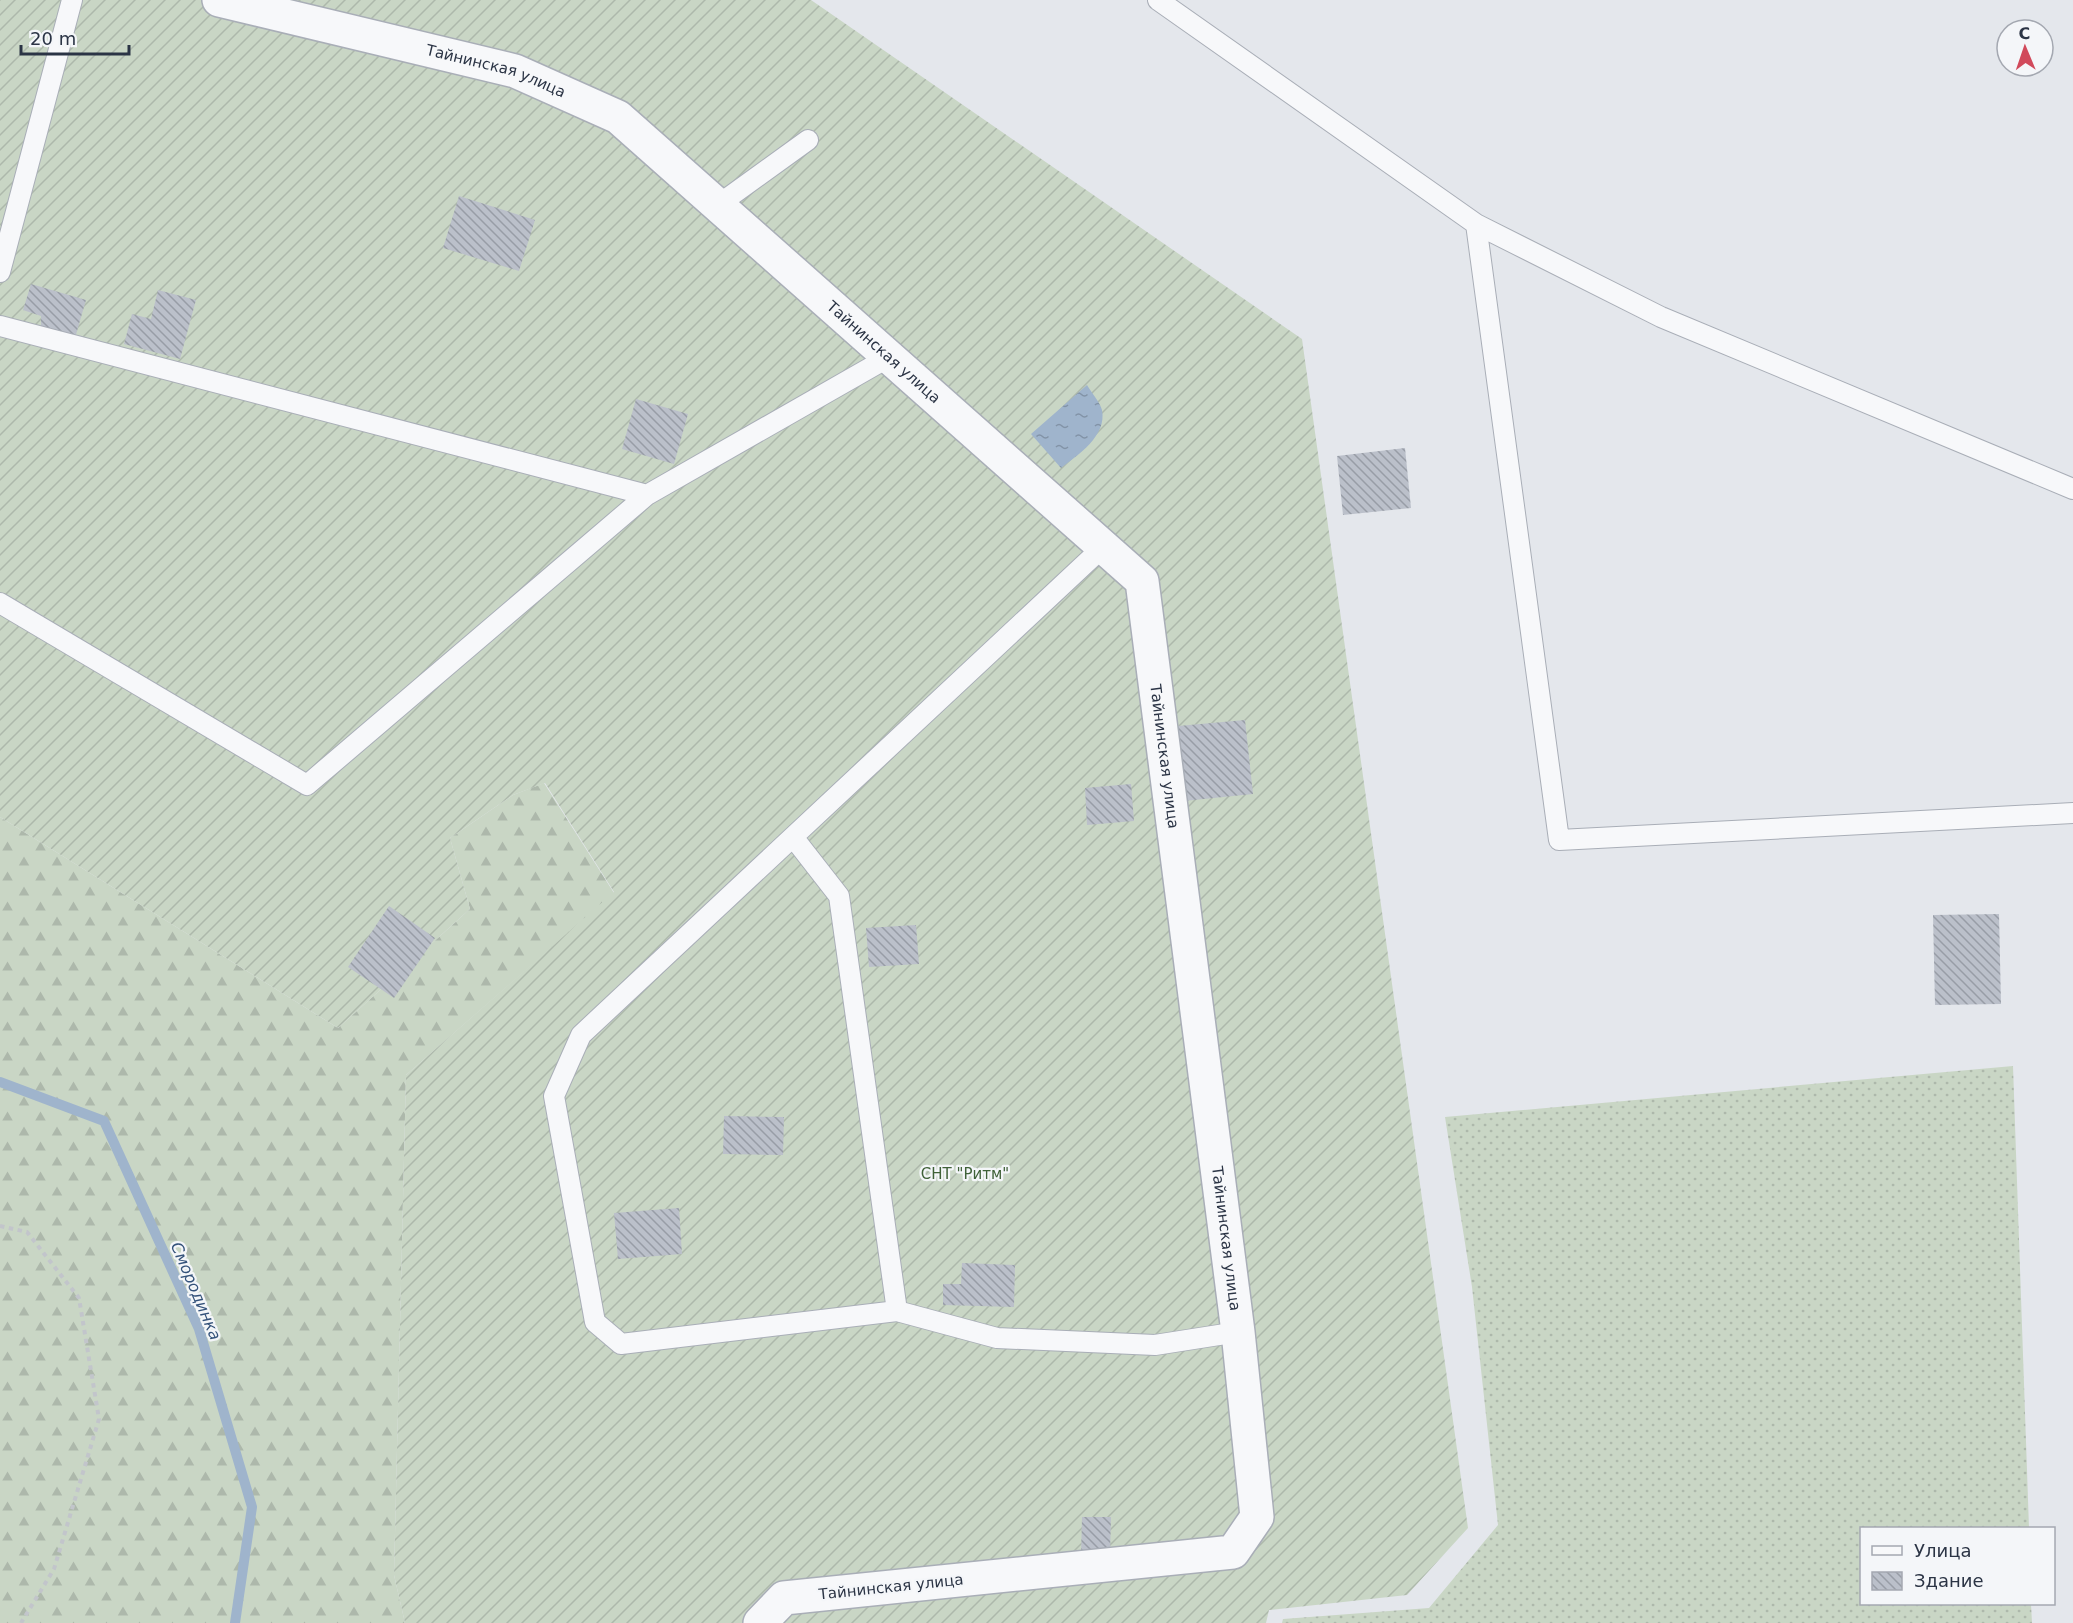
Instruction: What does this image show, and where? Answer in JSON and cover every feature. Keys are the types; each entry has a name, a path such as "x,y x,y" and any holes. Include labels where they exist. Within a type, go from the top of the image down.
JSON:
{"street":[{"name":"Тайнинская улица","path":"219,0 516,71 618,117 1142,581 1238,1332 1257,1516 1233,1552 784,1598 760,1623"}],"lane":[{"path":"0,272 72,0"},
{"path":"1158,0 1476,224 1661,317 2073,489"},
{"path":"718,205 808,140"},
{"path":"1476,224 1558,840 2073,813"},
{"path":"0,326 647,495"},
{"path":"0,603 307,785 647,495 889,357"},
{"path":"1103,547 581,1035 554,1096 595,1322 621,1344 897,1311 997,1338 1155,1345 1238,1332"},
{"path":"793,837 839,896 897,1311"}],"path":[{"path":"0,1226 27,1232 79,1298 99,1419 54,1569 21,1623"}],"green space":[{"name":"СНТ \"Ритм\"","path":"0,0 811,0 1302,339 1468,1528 1407,1595 1269,1610 1266,1623 405,1623 394,1575 406,1075 614,892 545,783 513,795 450,838 470,909 338,1028 0,817"},
{"path":"544,783 614,893 406,1075 394,1575 405,1623 0,1623 0,817 338,1028 470,909 450,838 513,795"},
{"path":"2013,1066 2029,1527 1860,1527 1860,1605 2031,1605 2032,1623 1282,1623 1283,1619 1429,1608 1498,1525 1472,1287 1445,1117"}],"water":[{"path":"1087,385 1102,410 1100,428 1090,444 1061,468 1031,434"}],"building":[{"path":"459,196 535,220 519,271 443,248"},
{"path":"31,284 86,300 75,338 41,328 41,316 23,310"},
{"path":"158,290 196,300 180,359 124,344 132,314 151,319"},
{"path":"636,399 688,414 674,464 622,449"},
{"path":"1405,448 1411,508 1343,515 1337,456"},
{"path":"1245,720 1253,794 1174,802 1167,727"},
{"path":"1131,784 1134,821 1087,825 1085,788"},
{"path":"389,906 435,938 394,998 348,967"},
{"path":"1999,914 2001,1004 1935,1005 1933,915"},
{"path":"916,925 919,964 869,967 866,928"},
{"path":"724,1116 784,1117 783,1155 723,1154"},
{"path":"679,1208 682,1254 618,1259 614,1213"},
{"path":"962,1263 1015,1265 1014,1307 943,1305 943,1284 961,1284"},
{"path":"1082,1517 1111,1517 1110,1556 1081,1556"}],"waterway":[{"name":"Смородинка","path":"0,1082 104,1121 199,1329 252,1507 235,1623"}]}
